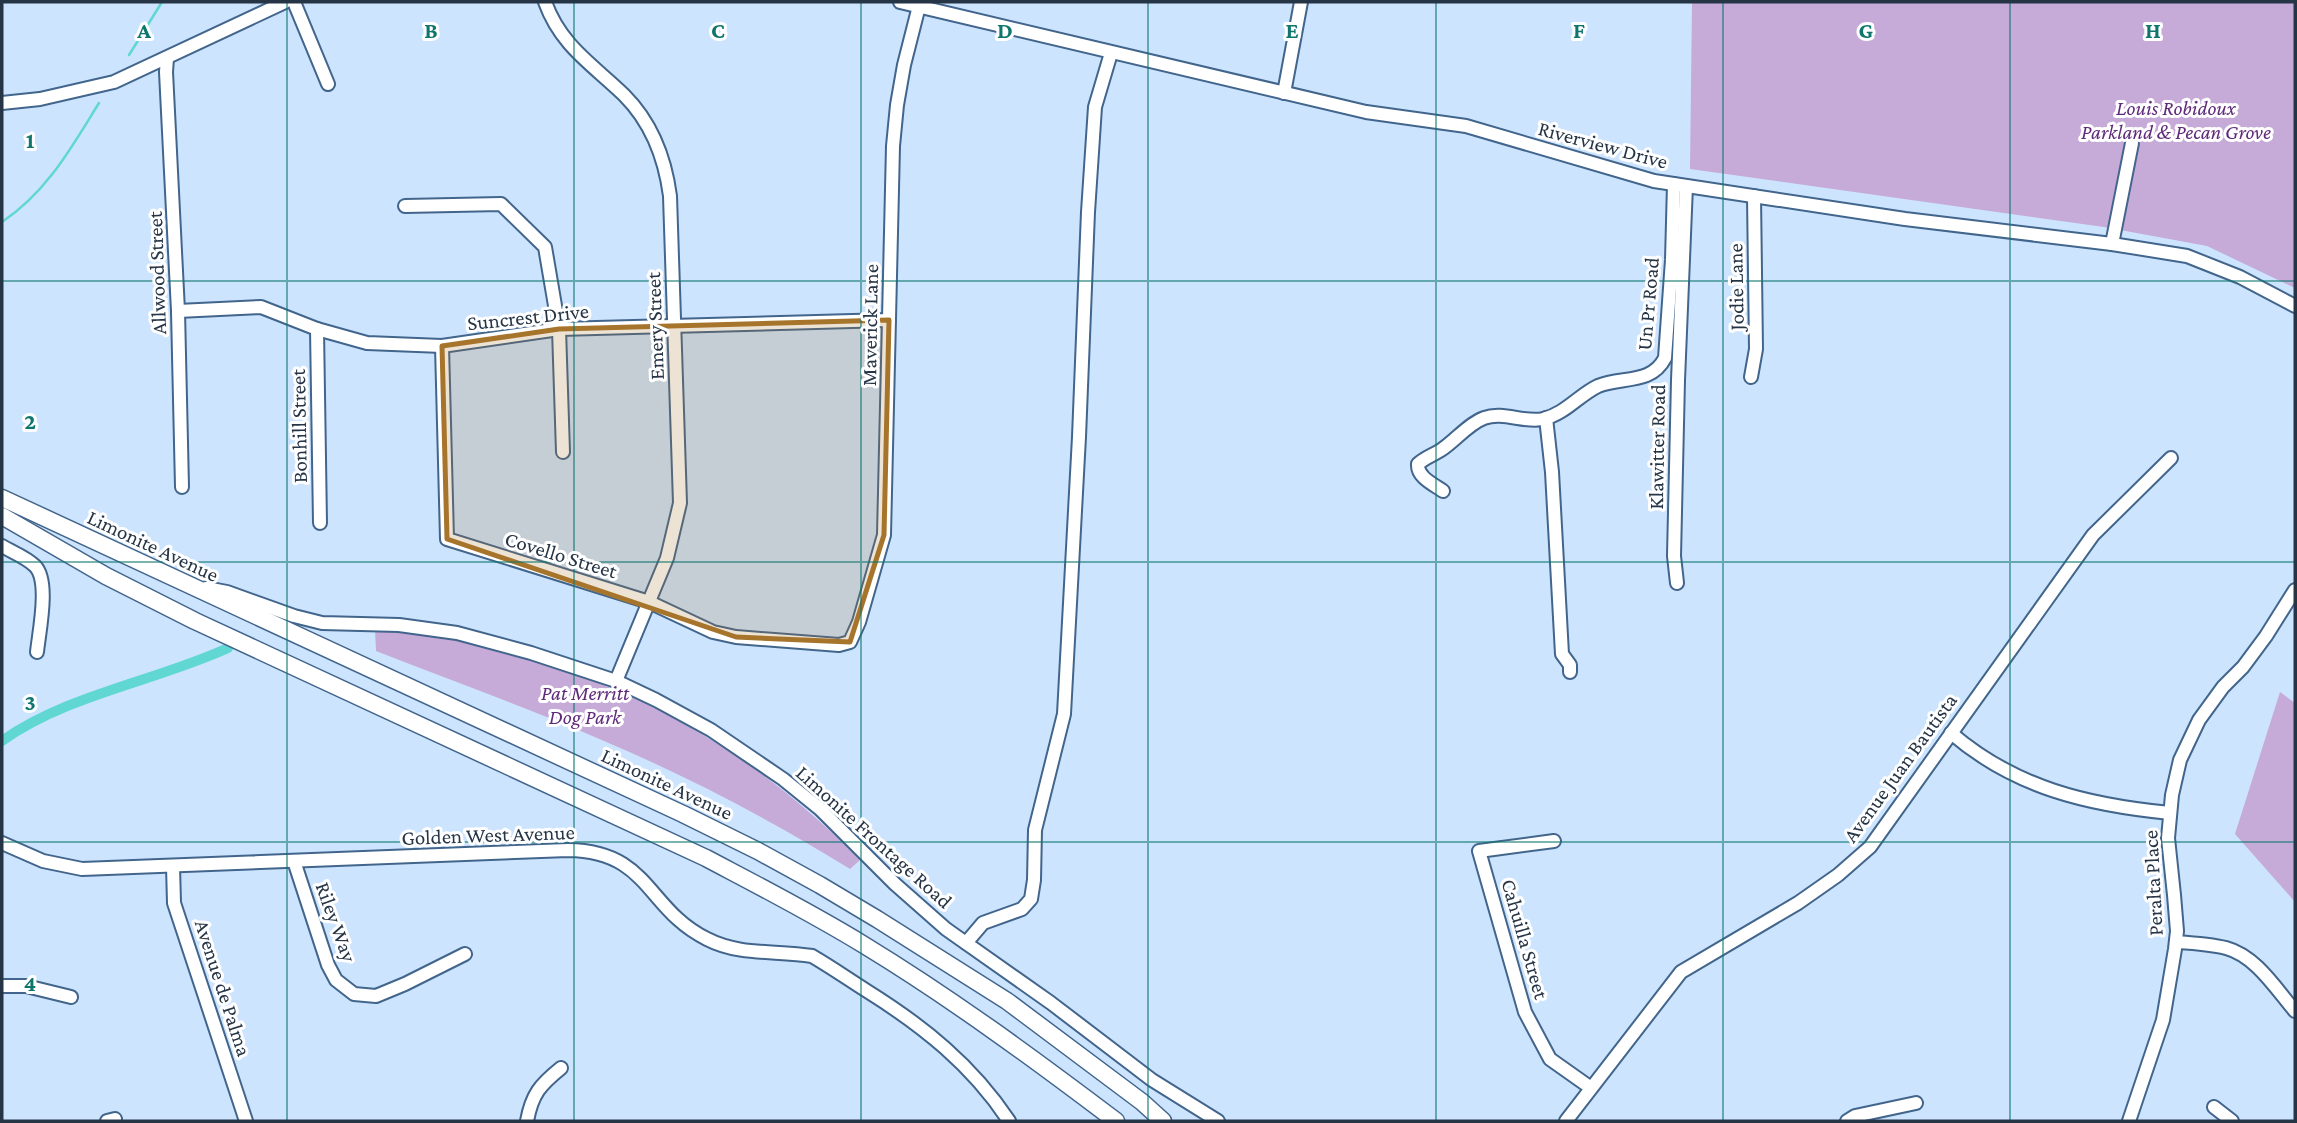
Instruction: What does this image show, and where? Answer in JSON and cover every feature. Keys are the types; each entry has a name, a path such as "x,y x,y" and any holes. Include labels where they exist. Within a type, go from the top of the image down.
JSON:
{"main road":[{"name":"Limonite Avenue","path":"2,498 758,851 877,919 1007,1001 1142,1102 1163,1121"},
{"name":"Limonite Avenue","path":"2,516 106,576 195,621 706,858 788,901 864,945 1011,1042 1116,1121"}],"street":[{"path":"2,103 40,99 114,82 285,2"},
{"path":"294,2 328,85"},
{"name":"Emery Street","path":"545,2 567,43 631,104 654,136 667,176 670,196 680,503 667,558 617,681"},
{"name":"Riverview Drive","path":"900,2 1366,112 1466,126 1654,181 1905,219 2112,244 2187,256 2240,276 2295,306"},
{"path":"1284,93 1301,2"},
{"name":"Maverick Lane","path":"850,642 859,622 884,535 895,119 904,65 919,6"},
{"path":"966,943 983,923 1022,909 1031,899 1035,830 1064,714 1095,107 1111,53"},
{"name":"Allwood Street","path":"167,58 178,311 182,487"},
{"path":"2112,244 2132,143"},
{"name":"Un Pr Road","path":"1443,491 1421,475 1417,470 1418,464 1442,450 1484,418 1546,418 1599,386 1649,375 1660,369 1663,362 1680,185"},
{"name":"Klawitter Road","path":"1677,583 1674,556 1680,185"},
{"name":"Jodie Lane","path":"1751,377 1756,349 1754,196"},
{"path":"405,206 501,204 545,247 559,329 563,452"},
{"name":"Suncrest Drive","path":"178,311 261,307 317,329 367,343 442,346 559,329 889,320"},
{"name":"Bonhill Street","path":"317,329 320,523"},
{"name":"Covello Street","path":"442,346 447,539 649,602 713,632 736,637 839,645 850,642"},
{"path":"1663,362 1678,363"},
{"path":"1546,418 1552,472 1562,654 1570,665 1570,672"},
{"name":"Avenue Juan Bautista","path":"1566,1121 1681,972 1798,903 1838,875 1870,847 2093,535 2171,458"},
{"path":"2,546 36,566 40,574 43,592 37,652"},
{"name":"Limonite Frontage Road","path":"188,585 227,592 293,616 322,623 399,625 457,633 531,653 617,681 711,730 783,779 820,809 904,892 966,943 1152,1080 1218,1121"},
{"name":"Peralta Place","path":"2129,1121 2163,1020 2176,942 2168,849 2170,813 2180,760 2199,720 2266,636 2295,590"},
{"path":"1951,733 1979,756 2034,784 2086,801 2170,813"},
{"name":"Cahuilla Street","path":"1554,841 1479,851 1525,1012 1550,1059 1591,1087"},
{"name":"Golden West Avenue","path":"2,843 43,861 82,869 568,850 603,854 632,869 672,914 707,939 742,951 811,956 907,1016 970,1070 1009,1121"},
{"name":"Riley Way","path":"294,861 328,965 337,980 354,994 376,996 465,954"},
{"name":"Avenue de Palma","path":"173,866 174,903 246,1121"},
{"path":"2176,942 2228,948 2246,958 2262,972 2295,1011"},
{"path":"2,986 26,986 71,997"},
{"path":"527,1121 533,1097 542,1084 561,1068"},
{"path":"1847,1121 1855,1116 1916,1102"},
{"path":"2214,1107 2232,1121"}],"highlighted area":[{"path":"889,320 884,535 850,642 736,637 447,539 442,346 559,329"}],"green space":[{"name":"Louis Robidoux Parkland & Pecan Grove","path":"1692,2 2295,2 2295,288 2207,246 2104,227 1690,169"},
{"name":"Pat Merritt Dog Park","path":"375,629 417,631 485,645 592,680 635,699 716,743 753,768 790,796 860,860 850,869 790,833 667,769 547,717 376,651"},
{"path":"2280,692 2295,703 2295,902 2235,834"}],"waterway":[{"path":"129,55 162,2"},
{"path":"2,222 45,183 68,153 99,103"},
{"path":"2,741 27,725 83,700 228,648"}]}
